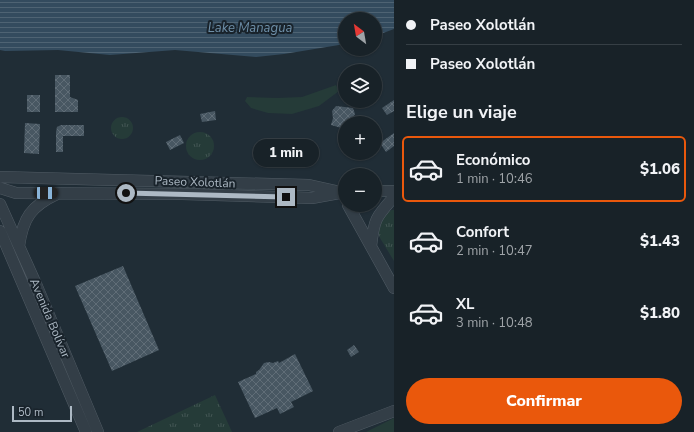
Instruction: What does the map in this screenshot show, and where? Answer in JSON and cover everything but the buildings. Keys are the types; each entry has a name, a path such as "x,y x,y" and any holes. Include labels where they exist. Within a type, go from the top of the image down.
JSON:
{"street":[{"name":"Paseo Xolotlán","path":"0,177 309,185 338,192"},
{"name":"Paseo Xolotlán","path":"0,188 16,193 182,194 312,198 338,195"},
{"path":"382,191 394,191"},
{"path":"19,247 22,229 30,213 41,202 59,193"},
{"path":"371,246 375,220 394,197"},
{"name":"Avenida Bolívar","path":"0,204 98,432"},
{"path":"352,212 394,288"},
{"name":"Avenida Bolívar","path":"0,231 86,432"},
{"path":"339,432 394,412"}],"green space":[{"path":"336,85 338,89 338,92 319,106 292,114 268,113 251,108 245,101 247,97 302,97"},
{"path":"122,117 130,120 133,128 130,136 122,139 114,136 111,128 114,120"},
{"path":"200,132 210,136 214,146 210,156 200,160 190,156 186,146 190,136"},
{"path":"394,210 394,261 380,238 377,228 384,213"},
{"path":"215,395 232,432 137,432"},
{"path":"394,418 394,432 366,432"}],"water":[{"name":"Lake Managua","path":"0,0 394,0 394,29 382,33 382,12 338,12 338,45 284,54 256,57 175,50 110,55 58,50 0,50"}],"route":[{"path":"126,193 286,197"}]}
